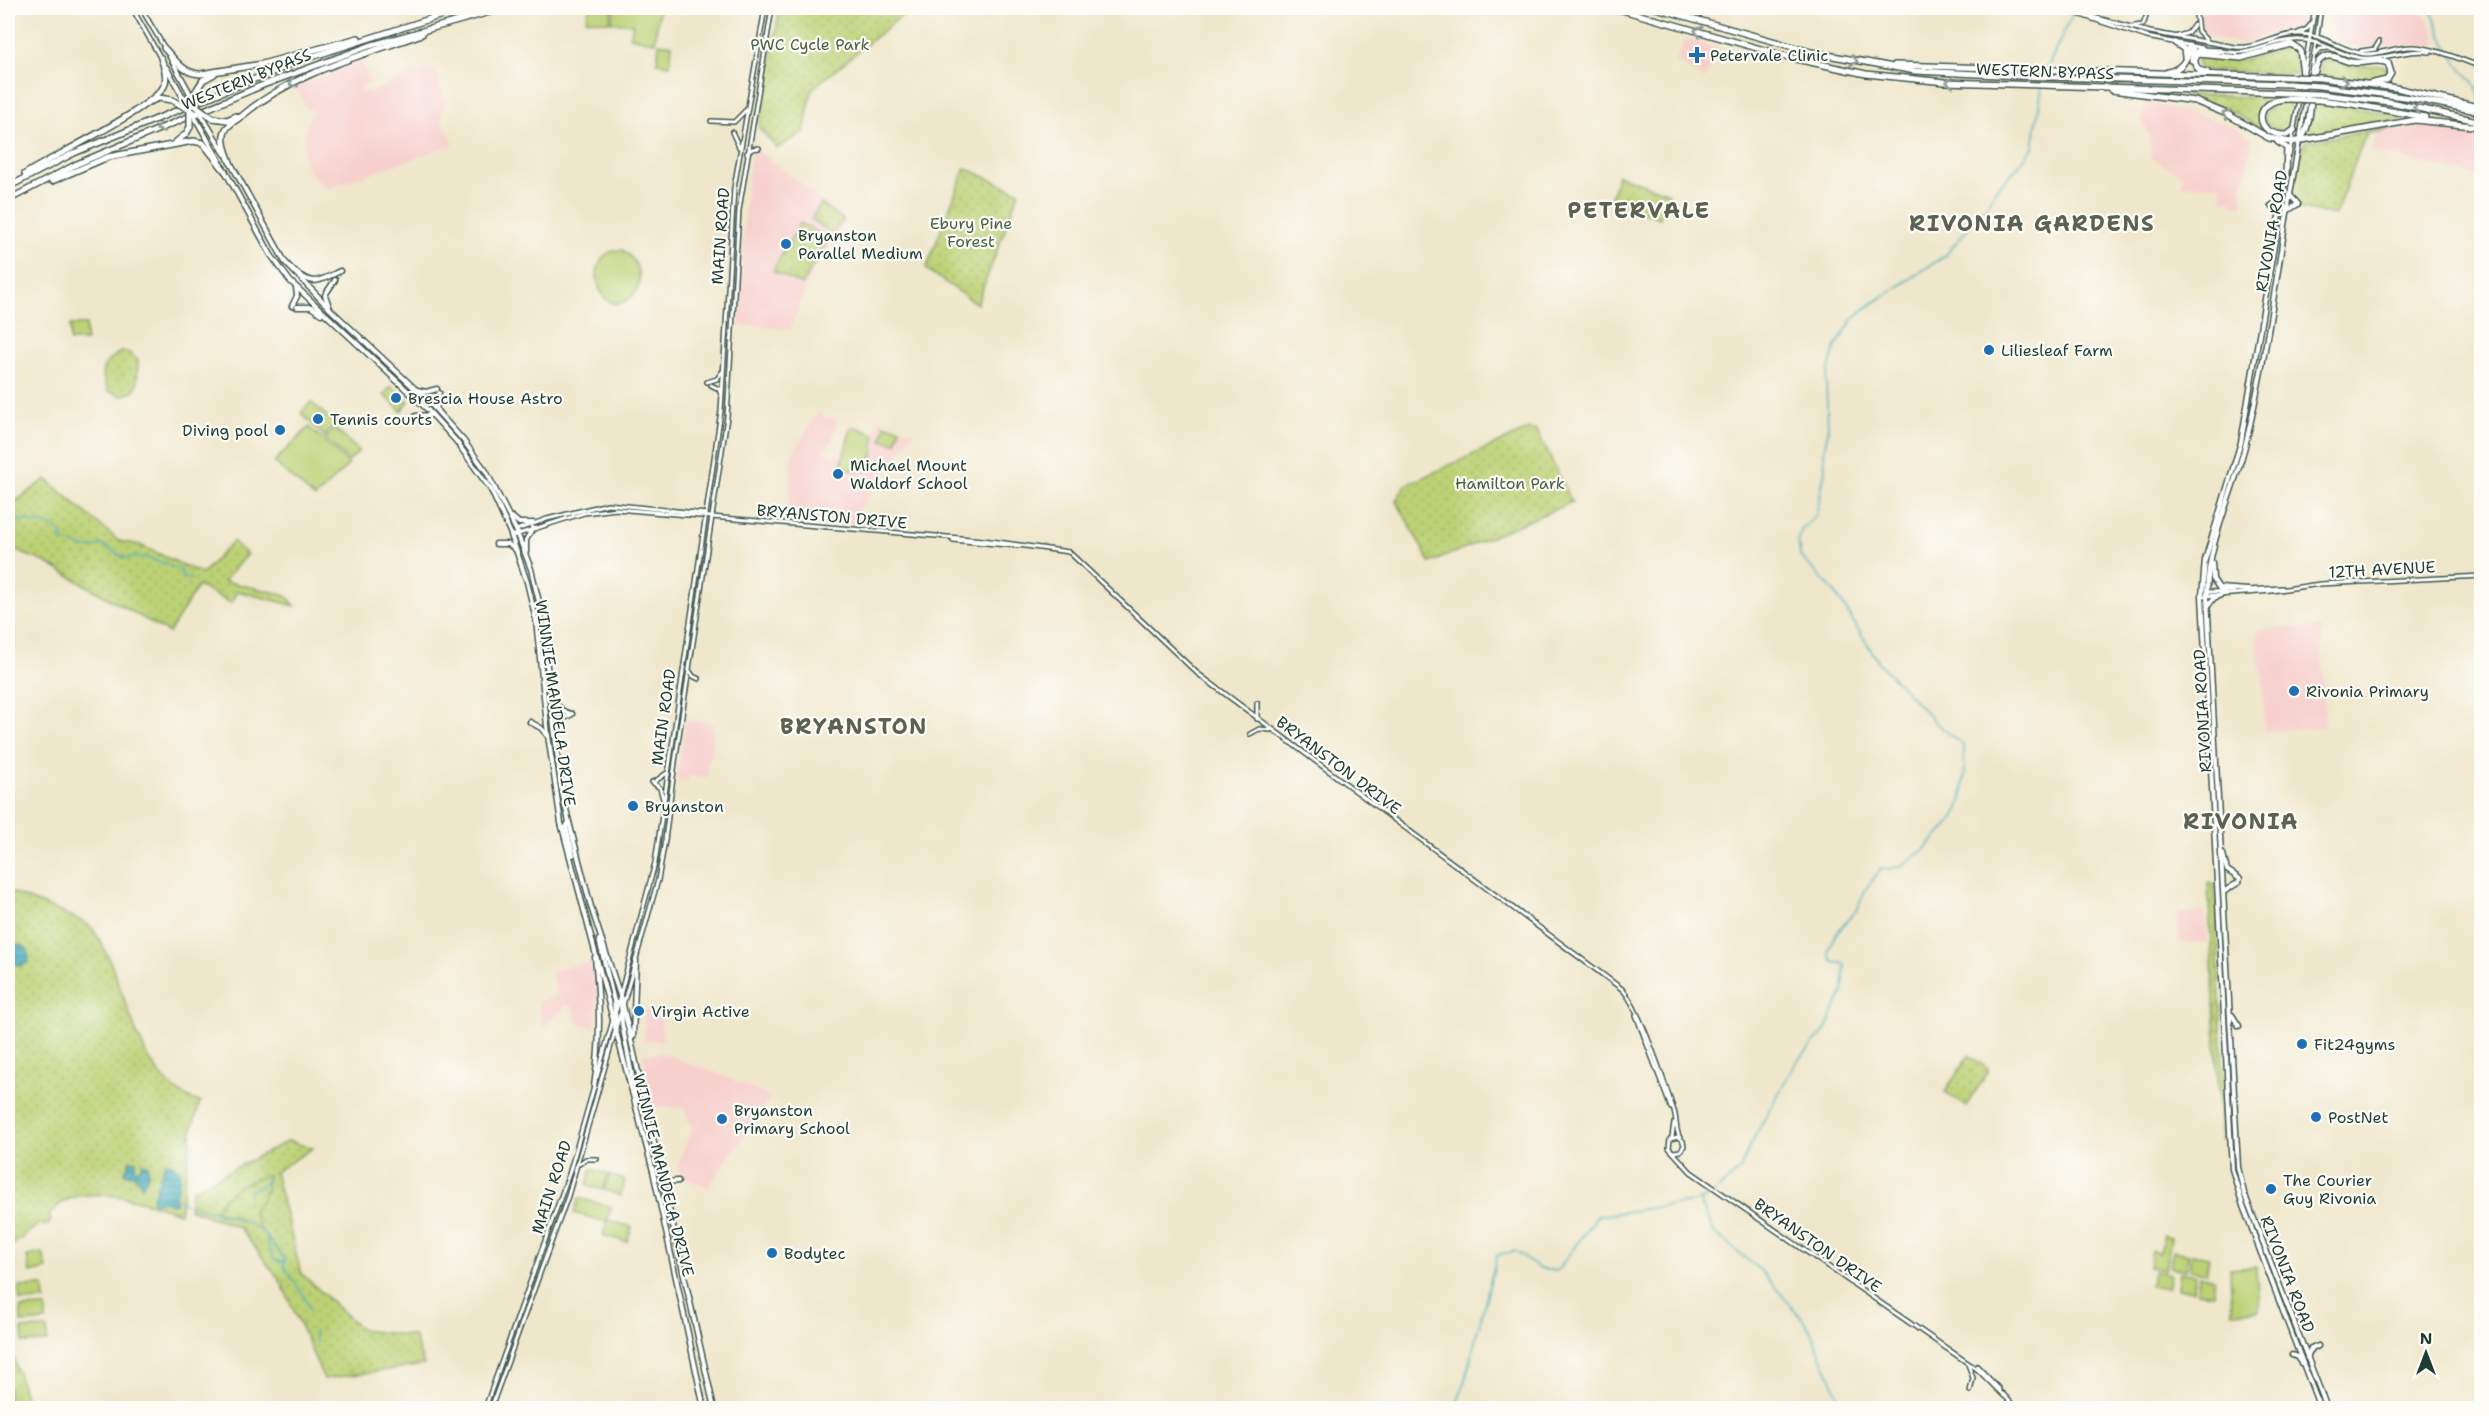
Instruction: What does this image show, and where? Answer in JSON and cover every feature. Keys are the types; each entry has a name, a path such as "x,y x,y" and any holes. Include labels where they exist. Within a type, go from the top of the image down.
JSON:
{"highway":[{"name":"WESTERN BYPASS","path":"8,186 74,153 308,58 464,8"},
{"name":"WESTERN BYPASS","path":"8,201 77,164 263,85 369,46 504,8"},
{"name":"WESTERN BYPASS","path":"1615,8 1833,69 1898,78 2318,97"},
{"name":"WESTERN BYPASS","path":"1656,8 1811,52 1875,65 1941,73 2320,86 2481,110"},
{"path":"164,48 182,68 189,72 196,74 218,72 262,64 451,11"},
{"path":"230,162 224,144 224,134 230,125 287,86 452,23"},
{"path":"2175,43 2185,51 2183,64"},
{"path":"2215,74 2198,68 2195,61 2198,55 2203,53 2241,58 2291,44 2300,50 2303,74"},
{"path":"2151,73 2172,71 2183,64 2191,46"},
{"path":"2191,46 2194,66 2199,72 2222,75"},
{"path":"2192,58 2199,50 2220,51"},
{"path":"2299,142 2310,111 2317,64 2322,58 2330,56 2353,63 2377,60 2388,63 2391,70 2389,78 2382,83 2369,84"},
{"path":"8,186 142,105 163,88 166,79 161,58"},
{"path":"1875,65 2320,78 2396,88 2472,108"},
{"path":"199,124 196,91 203,80 218,72"},
{"path":"2059,86 2104,89 2195,101 2227,114 2273,139 2291,142 2407,121 2481,122"},
{"path":"169,145 183,138 190,127 190,93"},
{"path":"182,96 213,117 227,120 246,112"},
{"path":"2288,96 2268,103 2263,109 2261,119 2271,132 2285,135 2294,130"},
{"path":"2318,97 2450,123"},
{"path":"2318,97 2390,102 2474,123 2481,127"},
{"path":"142,105 159,98 172,100 205,121"},
{"path":"2259,132 2269,140 2286,146 2286,174"},
{"path":"8,201 108,157 193,141 203,143 225,171"}],"main road":[{"name":"WINNIE MANDELA DRIVE","path":"132,8 271,255 295,286 433,415 456,441 482,476 511,534 536,620 559,814 640,1120 704,1408"},
{"name":"WINNIE MANDELA DRIVE","path":"141,8 285,262 331,310 437,411 476,455 508,511 517,532 527,558 540,606 561,787 598,927 621,996 714,1408"},
{"name":"MAIN ROAD","path":"621,996 652,882 705,525 722,400 733,198 765,8"},
{"name":"MAIN ROAD","path":"485,1408 555,1214 613,1021 623,1005 660,872 728,405 737,229 747,153 772,8"},
{"path":"2061,8 2146,37 2220,51 2246,53 2295,40 2310,40 2365,58 2410,51 2441,54"},
{"name":"RIVONIA ROAD","path":"2315,8 2241,442 2205,560 2205,594 2232,1169 2243,1206 2319,1408"},
{"name":"RIVONIA ROAD","path":"2321,8 2247,440 2212,550 2205,594 2208,608 2238,1167 2241,1183 2326,1408"},
{"path":"2077,13 2167,36 2247,48 2297,34 2307,29 2313,21"},
{"path":"2196,15 2199,33 2209,42"},
{"path":"2121,24 2141,26 2146,17"},
{"path":"2167,36 2186,34 2194,25"},
{"path":"2297,34 2317,36 2356,52 2373,54 2414,47 2481,68"},
{"path":"2295,40 2304,44 2307,54"},
{"path":"2356,52 2373,49 2379,42"},
{"path":"2313,60 2320,49 2332,48"},
{"path":"711,121 734,122 742,116 748,106"},
{"path":"732,132 737,139 740,152"},
{"path":"747,153 759,148"},
{"path":"2286,212 2298,204 2289,194"},
{"path":"2271,206 2282,196"},
{"path":"285,262 312,282 340,271"},
{"path":"331,310 325,295 335,280"},
{"path":"295,286 297,296 294,307 311,308 334,323"},
{"path":"707,382 717,379 724,368"},
{"path":"711,385 719,389 722,400"},
{"path":"416,390 438,391 437,411"},
{"path":"416,416 425,413 433,415"},
{"name":"BRYANSTON DRIVE","path":"511,534 608,504 946,538 982,544 1064,550 1073,554 1197,673 1614,982 1627,994 1670,1098 1680,1138"},
{"path":"714,505 717,514 725,517"},
{"name":"BRYANSTON DRIVE","path":"533,526 605,508 706,515"},
{"path":"508,511 519,524 533,526 526,540 527,558"},
{"path":"698,516 705,525"},
{"path":"496,544 510,545 518,553"},
{"path":"2212,550 2212,576 2216,586 2223,589 2248,590"},
{"name":"12TH AVENUE","path":"2205,594 2320,584 2481,576"},
{"name":"12TH AVENUE","path":"2205,594 2284,588"},
{"path":"2208,608 2210,602 2223,594"},
{"path":"687,685 697,679 691,675 689,668"},
{"path":"680,682 688,679"},
{"path":"552,698 559,708 572,714 561,720 555,728"},
{"path":"1257,703 1257,719"},
{"path":"530,722 548,735"},
{"path":"1251,734 1262,728 1275,732"},
{"path":"663,804 660,788 653,782 664,777 667,772"},
{"path":"569,822 566,826 576,874"},
{"path":"2220,839 2227,870 2239,881 2226,889 2224,896"},
{"path":"598,927 640,1120"},
{"path":"594,944 600,1025 594,1087"},
{"path":"633,1046 632,1001 636,960"},
{"path":"2228,994 2232,1018 2239,1026 2230,1038"},
{"path":"616,1030 621,996"},
{"name":"BRYANSTON DRIVE","path":"1636,1013 1673,1114 1674,1130 1671,1138"},
{"name":"MAIN ROAD","path":"491,1408 578,1165 616,1030"},
{"path":"1683,1148 1673,1152 1668,1145 1671,1138 1680,1138 1684,1143 1682,1156 1684,1165"},
{"name":"BRYANSTON DRIVE","path":"1673,1152 1684,1165 1707,1184 1982,1371"},
{"path":"578,1165 586,1159 597,1159"},
{"path":"663,1190 668,1182 678,1181"},
{"name":"BRYANSTON DRIVE","path":"1940,1343 1982,1371"},
{"path":"2307,1358 2311,1349 2318,1346"},
{"path":"2292,1355 2299,1359 2309,1379"},
{"path":"1968,1362 1973,1377 1970,1391"},
{"path":"1982,1371 2016,1408"}],"shaded area":[{"path":"2201,8 2306,8 2303,27 2270,35 2268,33 2265,34 2266,36 2245,44 2205,36 2199,28"},
{"path":"2331,8 2414,8 2422,12 2433,28 2437,41 2435,45 2374,48 2346,45 2330,25"},
{"name":"Petervale Clinic","path":"1686,39 1719,49 1705,79 1675,61"},
{"path":"361,59 371,83 360,87 358,91 374,91 427,68 437,72 445,105 442,110 443,126 450,131 453,145 326,189 306,168 303,148 305,134 310,116 315,110 307,109 296,88"},
{"path":"2143,101 2201,115 2234,127 2252,138 2245,182 2242,183 2243,205 2234,205 2232,201 2222,200 2221,185 2180,186 2184,176 2151,158 2150,137 2141,118 2144,108"},
{"path":"2427,127 2481,136 2481,177 2371,151 2378,132"},
{"name":"Bryanston Parallel Medium","path":"756,149 847,220 813,269 790,329 739,325 746,190 751,154"},
{"name":"Michael Mount Waldorf School","path":"818,412 825,418 836,418 837,423 831,443 823,451 834,456 843,454 850,424 876,434 879,421 915,432 857,512 857,522 851,524 787,518 793,453"},
{"name":"Rivonia Primary","path":"2321,627 2325,728 2264,731 2263,676 2259,666 2257,630"},
{"path":"686,720 713,723 711,757 707,767 709,775 706,777 689,776 687,781 676,779"},
{"path":"2205,912 2207,942 2179,942 2178,913"},
{"path":"592,961 597,992 596,1027 578,1023 574,1009 567,1005 542,1028 538,1002 558,995 551,971"},
{"path":"644,1010 661,1010 662,1040 645,1041"},
{"name":"Bryanston Primary School","path":"661,1053 712,1071 771,1097 708,1187 679,1176 678,1166 692,1129 684,1108 650,1106 643,1054"}],"green space":[{"path":"589,8 612,8 609,22 586,19"},
{"path":"615,8 659,8 655,42 630,37 633,24 611,22"},
{"name":"PWC Cycle Park","path":"780,8 911,8 812,89 804,132 777,148 759,128"},
{"path":"659,43 672,45 670,65 657,63"},
{"path":"2287,47 2298,52 2300,75 2204,70 2197,61 2202,56 2243,60"},
{"path":"2328,59 2349,66 2384,65 2388,69 2389,77 2378,82 2319,76 2321,64"},
{"path":"2179,94 2276,98 2262,107 2260,115 2265,131 2226,108"},
{"path":"2281,102 2295,103 2291,129 2287,132 2270,128 2264,120 2269,108"},
{"path":"2314,104 2356,108 2411,118 2306,136"},
{"path":"2424,122 2366,134 2335,215 2290,207 2300,154 2305,142"},
{"name":"Ebury Pine Forest","path":"965,168 1019,192 977,304 926,269"},
{"path":"1618,175 1669,193 1660,218 1610,200"},
{"path":"821,204 843,220 833,234 811,219"},
{"path":"800,223 829,238 802,285 773,271"},
{"path":"622,250 636,265 639,285 631,297 620,303 610,302 603,295 598,284 598,272 601,261 609,253"},
{"path":"70,325 86,325 86,341 70,341"},
{"path":"120,352 128,352 138,360 137,384 133,392 122,396 108,391 103,377 105,364"},
{"name":"Brescia House Astro","path":"391,386 409,401 401,411 384,395"},
{"name":"Tennis courts","path":"311,402 336,424 324,436 301,413"},
{"path":"885,425 900,428 896,443 882,440"},
{"path":"309,427 349,464 315,498 274,462"},
{"path":"856,427 874,434 872,459 866,468 861,470 847,469 841,465 851,429"},
{"path":"335,429 359,451 349,461 325,438"},
{"name":"Hamilton Park","path":"1529,429 1537,431 1572,502 1430,563 1396,500 1406,485"},
{"path":"46,479 119,541 140,545 202,574 233,541 247,554 224,581 286,595 295,606 237,591 231,603 198,586 169,633 45,562 8,548 8,494 16,501"},
{"path":"2208,883 2215,885 2226,1139 2221,1140"},
{"path":"8,891 91,927 104,947 134,1025 159,1073 177,1090 200,1102 192,1129 180,1213 121,1197 90,1195 76,1197 63,1202 49,1215 51,1219 49,1224 44,1226 40,1223 8,1249"},
{"path":"1969,1055 1988,1069 1988,1072 1966,1106 1945,1092"},
{"path":"288,1141 313,1148 275,1172 301,1273 362,1330 414,1336 424,1365 324,1379 281,1282 240,1228 189,1209 192,1190"},
{"path":"591,1169 608,1174 603,1190 587,1185"},
{"path":"268,1175 265,1194 253,1212 261,1230 240,1219 215,1211 225,1197 237,1187"},
{"path":"609,1175 625,1180 621,1196 605,1190"},
{"path":"579,1198 612,1207 607,1220 632,1227 627,1242 603,1235 607,1222 574,1213"},
{"path":"2163,1236 2171,1238 2165,1270 2149,1267 2152,1251 2160,1253"},
{"path":"2173,1251 2189,1254 2186,1270 2170,1267"},
{"path":"43,1253 47,1269 30,1273 27,1256"},
{"path":"2192,1254 2209,1257 2206,1273 2190,1270"},
{"path":"2256,1267 2259,1310 2232,1312 2230,1269"},
{"path":"2153,1271 2170,1274 2167,1289 2151,1286"},
{"path":"2179,1272 2195,1275 2193,1291 2177,1288"},
{"path":"2199,1276 2215,1278 2213,1294 2197,1292"},
{"path":"44,1286 45,1300 20,1301 19,1287"},
{"path":"46,1307 46,1321 21,1323 21,1308"},
{"path":"47,1328 47,1342 23,1343 22,1329"},
{"path":"8,1338 25,1397 25,1404 20,1408 8,1408"}],"water":[{"path":"8,943 23,946 28,950 29,962 20,966 8,962"},
{"path":"131,1160 136,1161 137,1171 143,1163 148,1165 148,1175 142,1187 136,1176 124,1173"},
{"path":"165,1162 180,1170 178,1189 173,1199 176,1202 173,1204 163,1201 153,1203 152,1200"}],"waterway":[{"path":"2047,69 2075,8"},
{"path":"2430,8 2444,40 2460,68 2473,82 2482,102"},
{"path":"1719,1189 1741,1168 1750,1145 1795,1064 1825,1031 1843,992 1845,964 1832,962 1828,952 1835,935 1858,908 1865,890 1881,869 1903,865 1927,847 1944,830 1957,813 1963,791 1965,767 1963,745 1935,722 1880,664 1834,591 1800,556 1798,539 1802,529 1816,516 1825,471 1824,452 1828,430 1826,380 1835,348 1853,319 1863,310 1946,255 1987,205 1995,190 2017,168 2033,147 2042,87"},
{"path":"8,518 54,527 63,536 60,540 78,546 91,548 103,545 124,558 138,557 160,562 181,570 182,577 191,579"},
{"path":"249,1196 250,1190 262,1186 267,1179"},
{"path":"1455,1408 1463,1388 1497,1255 1516,1251 1540,1269 1557,1271 1597,1216 1700,1201 1715,1192"},
{"path":"174,1196 186,1204"},
{"path":"1700,1201 1714,1232 1761,1271 1802,1318 1810,1330 1840,1399 1841,1408"},
{"path":"191,1205 244,1221 261,1230 268,1239 267,1243 274,1260 284,1262 284,1267 304,1296 310,1311"},
{"path":"268,1239 285,1262"},
{"path":"314,1331 316,1344"}],"place":[{"name":"Petervale Clinic","path":"1697,55"},
{"name":"Bryanston Parallel Medium","path":"786,244"},
{"name":"Liliesleaf Farm","path":"1989,350"},
{"name":"Brescia House Astro","path":"396,398"},
{"name":"Tennis courts","path":"318,419"},
{"name":"Diving pool","path":"280,430"},
{"name":"Michael Mount Waldorf School","path":"838,474"},
{"name":"Rivonia Primary","path":"2294,691"},
{"name":"Bryanston","path":"633,806"},
{"name":"Virgin Active","path":"639,1011"},
{"name":"Fit24gyms","path":"2302,1044"},
{"name":"PostNet","path":"2316,1117"},
{"name":"Bryanston Primary School","path":"722,1119"},
{"name":"The Courier Guy Rivonia","path":"2271,1189"},
{"name":"Bodytec","path":"772,1253"}],"district":[{"name":"PETERVALE","path":"1639,210"},
{"name":"RIVONIA GARDENS","path":"2032,223"},
{"name":"BRYANSTON","path":"854,726"},
{"name":"RIVONIA","path":"2241,821"}]}
